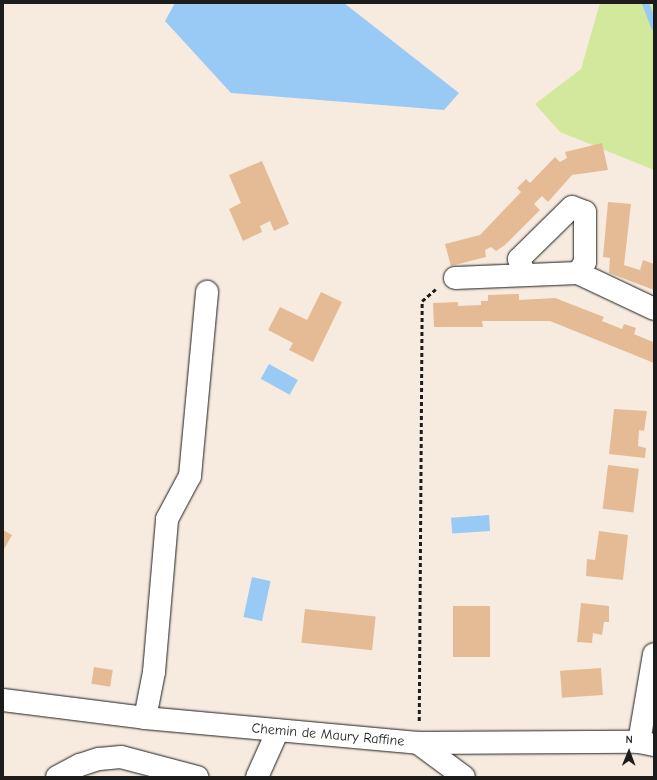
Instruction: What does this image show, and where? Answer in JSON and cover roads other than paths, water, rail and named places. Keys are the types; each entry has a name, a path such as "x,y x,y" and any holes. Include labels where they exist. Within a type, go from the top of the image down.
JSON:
{"street":[{"path":"525,276 519,259 572,207 585,212 585,262 578,273"},
{"path":"455,278 578,273 654,309"},
{"path":"145,718 154,672 167,519 190,476 207,292"},
{"path":"646,743 654,654"},
{"name":"Chemin de Maury Raffine","path":"3,700 145,718 418,743 646,743"},
{"path":"257,777 278,730"},
{"path":"418,743 464,777"},
{"path":"57,777 80,765 99,759 121,758 197,777"}],"water":[{"path":"175,3 344,3 459,93 444,110 231,93 165,21"},
{"path":"269,364 298,380 290,395 261,379"},
{"path":"489,515 490,531 452,534 451,518"},
{"path":"252,577 271,581 262,621 243,617"}],"waterway":[{"path":"645,3 654,26"}]}
